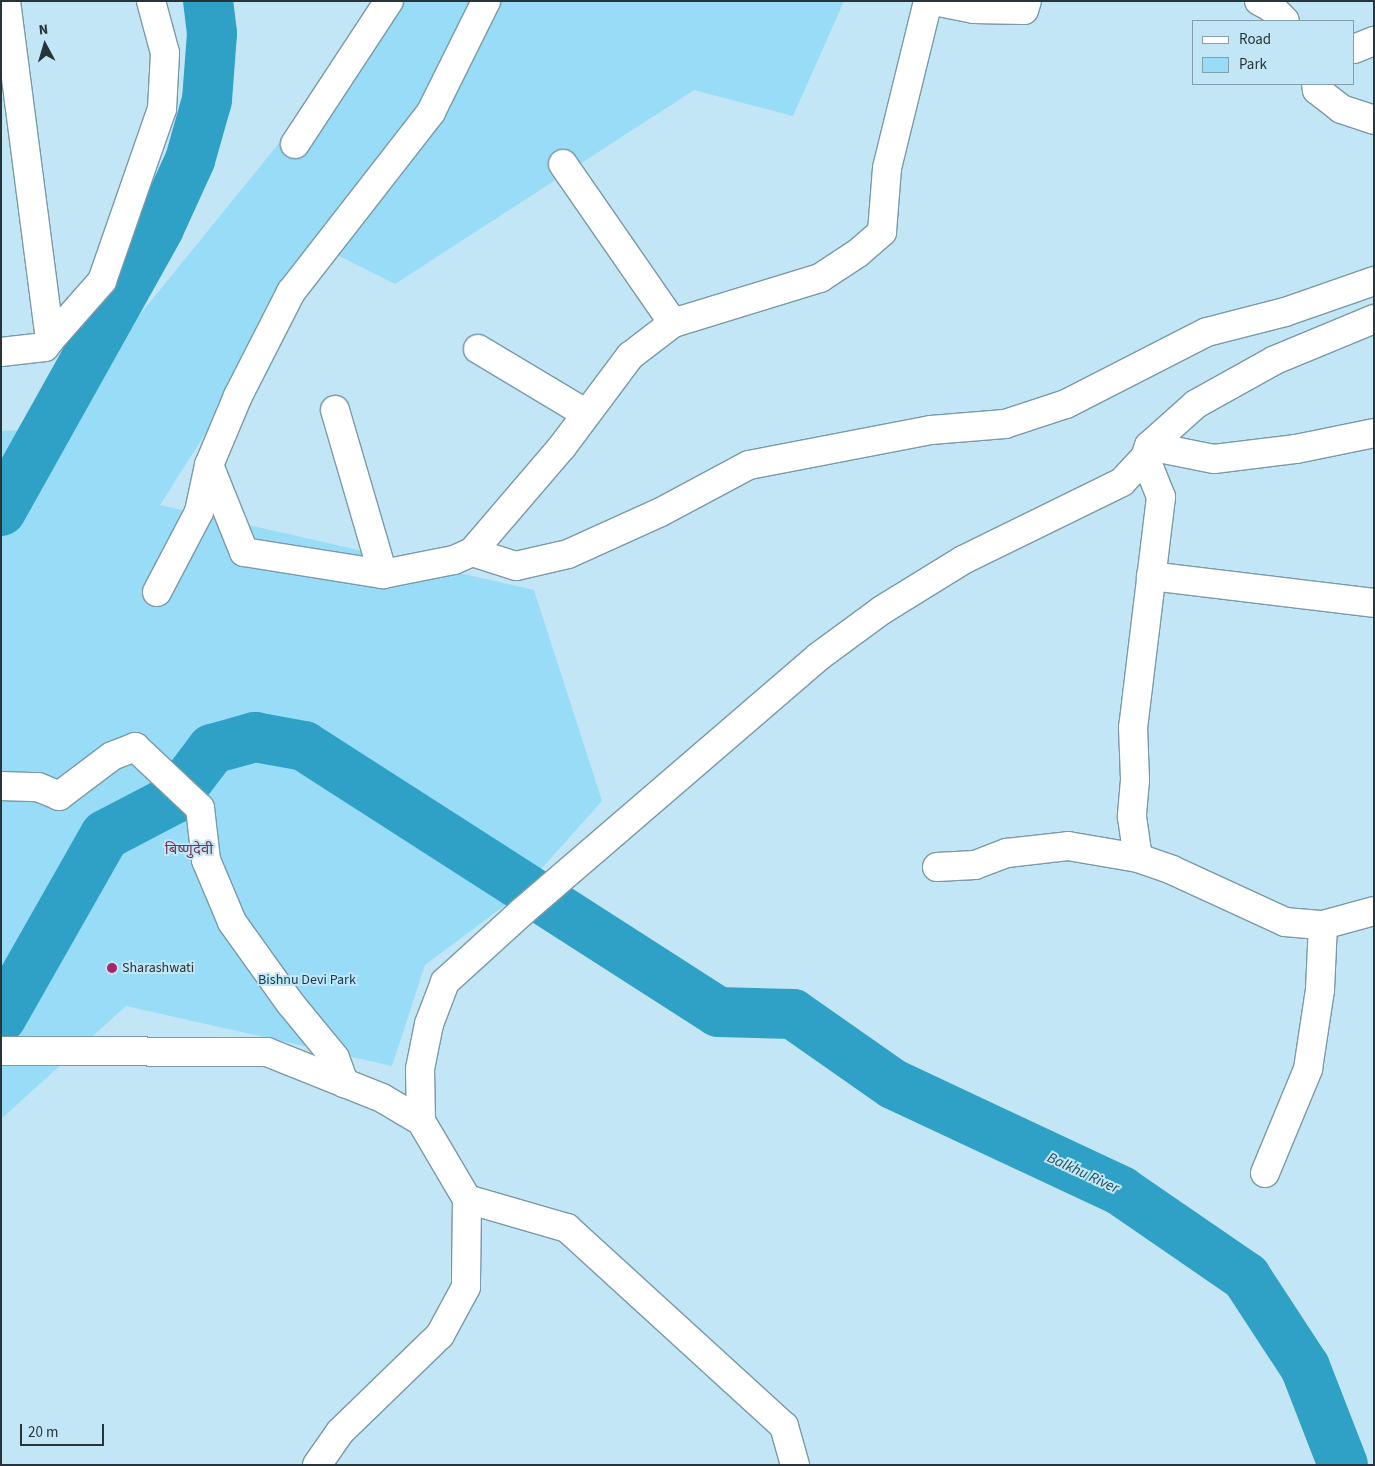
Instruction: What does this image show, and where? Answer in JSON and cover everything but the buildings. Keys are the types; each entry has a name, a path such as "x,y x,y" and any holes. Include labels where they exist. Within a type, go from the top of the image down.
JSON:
{"street":[{"path":"6,1 50,340"},
{"path":"1,352 45,347 102,281 162,109 165,53 151,1"},
{"path":"294,144 389,1"},
{"path":"157,592 199,512 209,465 238,396 291,292 431,112 486,1"},
{"path":"209,465 244,552 383,574 454,560 472,552 562,447 585,413 630,356 674,323 820,278 858,254 882,232 887,168 928,1"},
{"path":"934,1 974,9 1024,10 1027,1"},
{"path":"1258,1 1272,8 1283,20"},
{"path":"1355,49 1374,42"},
{"path":"1316,85 1317,90 1341,109 1374,120"},
{"path":"563,164 674,323"},
{"path":"472,552 516,566 568,554 659,513 749,465 931,430 1005,424 1066,404 1207,332 1285,312 1374,282"},
{"path":"421,1121 420,1069 429,1024 445,982 645,805 818,658 882,610 1014,533 1122,482 1147,451 1196,404 1276,360 1374,319"},
{"path":"478,349 585,413"},
{"path":"335,410 383,574"},
{"path":"1147,451 1214,459 1296,449 1374,433"},
{"path":"1138,858 1132,817 1135,780 1133,726 1161,497 1147,451"},
{"path":"1151,576 1374,603"},
{"path":"1,786 38,787 60,796 112,756 135,748 200,808 206,860 232,922 290,1003 334,1058 344,1083"},
{"path":"937,867 975,865 1007,853 1068,846 1138,858 1172,870 1285,922 1323,925 1374,911"},
{"path":"1265,1173 1308,1069 1320,990 1323,925"},
{"path":"1,1051 268,1052 382,1098 421,1121 467,1199 466,1287 440,1336 340,1432 317,1465"},
{"path":"467,1199 567,1228 784,1426 795,1465"}],"green space":[{"name":"Bishnu Devi Park","path":"373,1 844,1 793,116 694,90 395,284 323,248 160,505 534,590 602,801 516,897 425,965 392,1066 126,1006 1,1119 1,431 47,429 366,36"}],"waterway":[{"path":"1,511 159,228 190,160 207,100 212,33 208,1"},
{"name":"Balkhu River","path":"1,1018 105,835 174,799 212,749 255,737 304,746 718,1012 793,1014 893,1084 1121,1191 1246,1277 1305,1367 1343,1465"}],"place":[{"name":"Sharashwati","path":"112,968"}],"district":[{"name":"बिष्णुदेवी","path":"189,850"}]}
